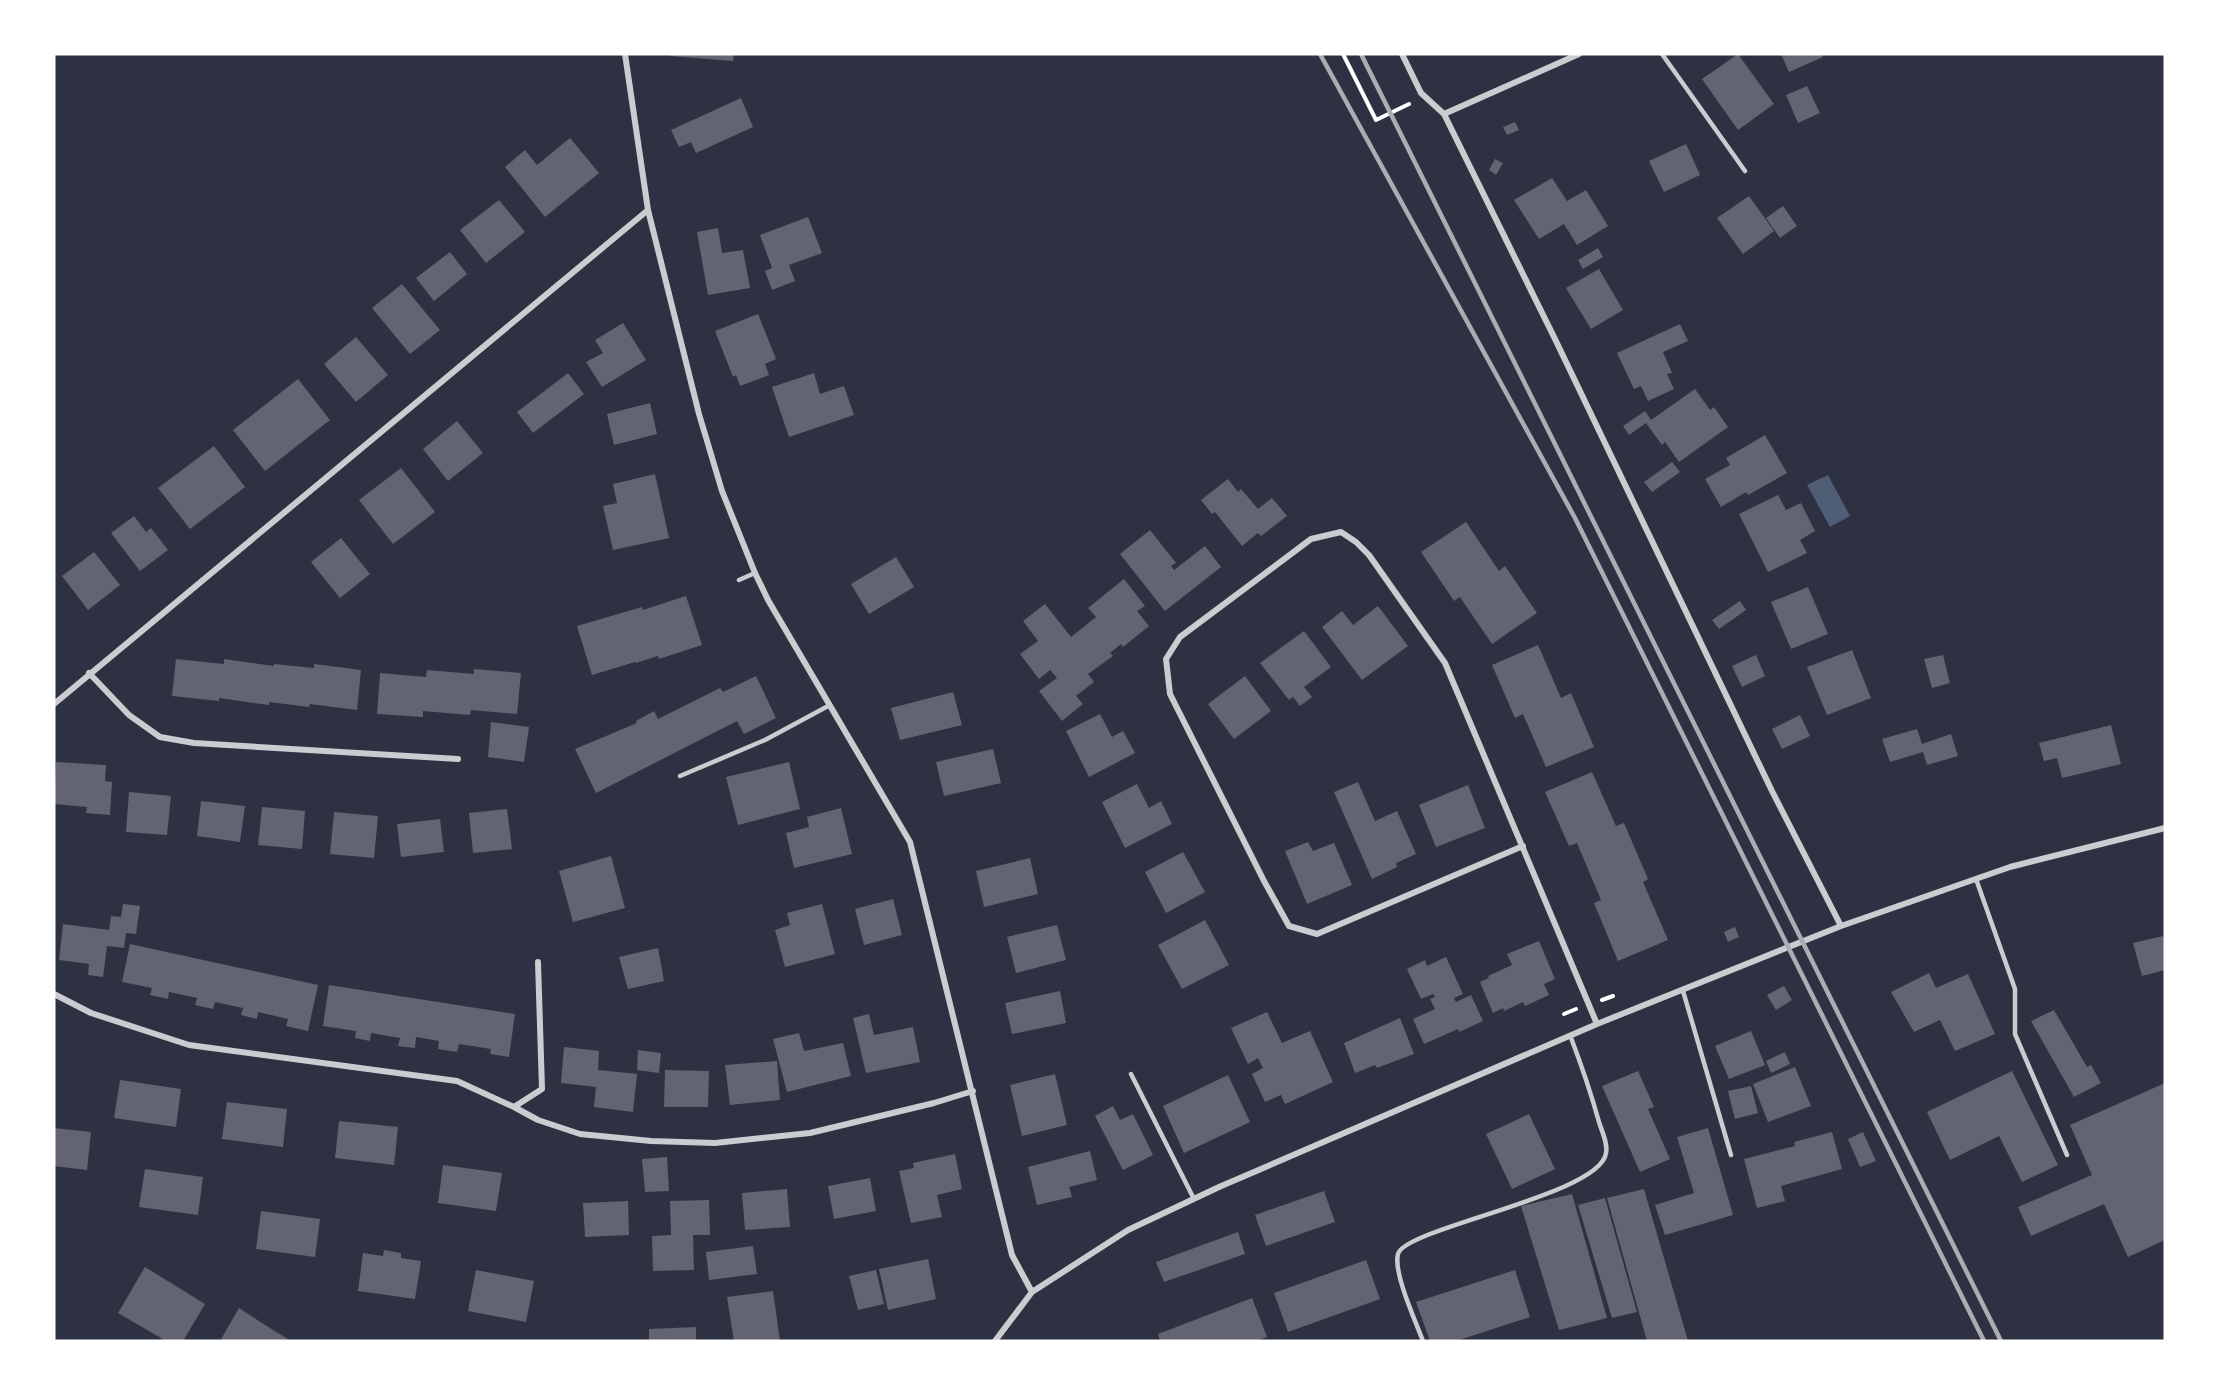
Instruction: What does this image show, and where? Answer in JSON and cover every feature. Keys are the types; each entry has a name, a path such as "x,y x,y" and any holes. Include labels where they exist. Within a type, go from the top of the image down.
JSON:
{"street":[{"path":"625,54 648,210 699,414 722,491 768,600 910,842 1012,1255 1032,1292"},
{"path":"1402,54 1421,93 1444,114 1560,349 1767,780 1841,926"},
{"path":"1444,114 1579,54"},
{"path":"54,704 648,210"},
{"path":"1524,846 1317,934 1289,926 1170,694 1166,659 1180,637 1311,539 1341,532 1356,542 1369,555 1445,663 1524,846 1597,1024"},
{"path":"89,673 129,715 160,737 194,743 458,759"},
{"path":"995,1341 1032,1292 1128,1230 1194,1199 1570,1035 1841,926 2010,867 2165,828"},
{"path":"514,1107 542,1089 538,962"},
{"path":"54,994 91,1013 189,1045 457,1081 538,1120 580,1134 651,1141 716,1143 810,1133 934,1103 973,1091"}],"lane":[{"path":"1662,54 1745,171"},
{"path":"740,580 755,573"},
{"path":"680,776 765,740 830,705"},
{"path":"1976,879 2015,989 2014,1034 2067,1155"},
{"path":"1683,991 1731,1155"},
{"path":"1423,1341 1401,1281 1397,1256 1399,1249 1433,1233 1501,1211 1571,1183 1591,1174 1604,1162 1606,1146 1585,1074 1570,1035"},
{"path":"1131,1074 1194,1199"}],"path":[{"path":"1343,54 1376,120 1410,104 1407,97"}],"water":[{"path":"1828,475 1850,516 1830,527 1807,485"}],"building":[{"path":"670,54 734,54 733,61 670,56"},
{"path":"1738,54 1774,104 1738,130 1702,79"},
{"path":"1781,54 1821,54 1823,57 1789,72"},
{"path":"1807,86 1820,113 1798,123 1786,95"},
{"path":"741,98 753,127 696,153 691,142 679,147 671,130"},
{"path":"1515,122 1519,130 1507,135 1503,127"},
{"path":"570,138 599,173 545,217 505,167 525,150 537,165"},
{"path":"1686,144 1700,175 1664,192 1649,161"},
{"path":"1495,159 1503,163 1496,175 1489,170"},
{"path":"1552,178 1567,201 1586,190 1608,226 1577,245 1564,224 1539,239 1514,200"},
{"path":"1749,196 1774,231 1743,254 1717,218"},
{"path":"499,200 525,232 486,263 460,230"},
{"path":"1783,206 1797,226 1780,238 1766,218"},
{"path":"808,217 822,253 789,265 795,281 772,290 765,271 772,268 760,235"},
{"path":"718,228 722,253 743,250 750,288 708,295 697,232"},
{"path":"1598,248 1603,257 1583,269 1578,260"},
{"path":"450,252 467,274 434,301 416,278"},
{"path":"1599,269 1623,310 1591,329 1566,288"},
{"path":"402,284 440,330 410,354 372,308"},
{"path":"758,314 776,359 765,364 769,375 740,386 736,375 733,377 715,331"},
{"path":"623,323 646,360 602,387 586,362 603,353 595,340"},
{"path":"1680,324 1688,341 1663,352 1672,373 1667,374 1674,389 1648,401 1641,386 1634,389 1617,353"},
{"path":"356,337 388,375 356,402 324,364"},
{"path":"568,373 584,394 533,433 517,412"},
{"path":"814,373 820,394 844,386 854,415 789,437 772,387"},
{"path":"298,379 330,420 265,471 233,430"},
{"path":"1695,389 1710,410 1714,407 1728,427 1679,462 1665,442 1662,445 1646,423 1629,435 1623,426 1645,411 1651,420"},
{"path":"650,403 657,434 614,445 607,414"},
{"path":"457,421 483,453 448,481 423,449"},
{"path":"1765,435 1787,473 1748,495 1746,492 1721,507 1705,479 1730,465 1726,458"},
{"path":"214,446 245,487 190,529 158,488"},
{"path":"1672,462 1680,472 1652,492 1644,482"},
{"path":"401,468 435,512 393,544 359,500"},
{"path":"655,474 669,538 613,550 603,506 617,503 613,484"},
{"path":"1228,479 1238,492 1241,489 1258,509 1272,498 1287,516 1261,536 1258,533 1242,546 1215,512 1212,514 1201,500"},
{"path":"1778,495 1786,510 1801,503 1815,531 1800,540 1807,553 1768,572 1739,514"},
{"path":"134,516 146,532 151,528 168,550 140,571 111,533"},
{"path":"1466,522 1499,571 1505,566 1537,613 1492,644 1460,597 1454,601 1421,552"},
{"path":"1150,530 1176,563 1171,566 1174,570 1205,546 1221,567 1165,611 1120,554"},
{"path":"341,538 370,574 340,598 311,562"},
{"path":"94,552 120,585 88,610 62,576"},
{"path":"896,557 914,587 869,614 851,584"},
{"path":"1124,579 1145,606 1137,611 1149,626 1123,647 1121,644 1110,653 1113,656 1088,674 1094,682 1076,696 1083,704 1062,721 1039,691 1057,678 1050,670 1039,679 1020,654 1038,641 1023,621 1045,604 1071,637 1096,617 1088,608"},
{"path":"1808,587 1828,634 1791,649 1771,602"},
{"path":"686,596 702,645 659,659 658,656 592,675 577,626 642,607 643,610"},
{"path":"1740,601 1746,610 1719,629 1712,620"},
{"path":"1378,606 1408,646 1362,680 1322,627 1342,611 1353,625"},
{"path":"1304,631 1331,667 1304,687 1312,697 1300,706 1293,697 1289,700 1260,663"},
{"path":"1538,645 1561,698 1571,693 1594,747 1546,767 1523,714 1515,718 1492,665"},
{"path":"1852,650 1871,698 1827,715 1807,667"},
{"path":"1756,655 1765,676 1742,687 1732,666"},
{"path":"1943,655 1950,683 1932,688 1924,659"},
{"path":"176,659 224,664 224,659 274,666 274,664 314,668 314,664 361,670 357,710 310,704 309,707 269,702 269,705 219,698 219,701 172,696"},
{"path":"474,669 521,673 517,714 471,710 470,715 423,711 423,717 377,714 380,673 426,677 427,670 474,674"},
{"path":"756,676 776,718 744,734 737,721 596,793 575,749 637,723 636,721 654,711 658,719 720,688 723,692"},
{"path":"1245,676 1271,711 1234,739 1208,704"},
{"path":"953,692 962,725 900,740 891,708"},
{"path":"1100,714 1112,737 1123,731 1135,753 1089,777 1066,731"},
{"path":"1800,715 1810,736 1782,749 1772,729"},
{"path":"491,722 529,727 524,762 488,757"},
{"path":"2111,725 2121,764 2062,778 2057,758 2044,761 2039,743"},
{"path":"1917,729 1922,744 1951,734 1958,756 1927,765 1923,752 1890,762 1882,739"},
{"path":"993,749 1001,783 944,796 936,762"},
{"path":"56,762 106,765 105,781 112,782 110,815 86,813 87,807 54,804"},
{"path":"789,762 800,809 738,825 726,777"},
{"path":"1592,772 1616,826 1624,823 1648,879 1643,882 1668,940 1618,961 1594,903 1601,900 1577,843 1569,846 1545,792"},
{"path":"1358,782 1375,821 1397,811 1416,854 1396,863 1397,867 1372,879 1334,792"},
{"path":"1137,784 1149,808 1161,801 1172,824 1125,848 1102,802"},
{"path":"1468,785 1485,828 1436,847 1419,805"},
{"path":"129,792 171,796 167,835 126,832"},
{"path":"201,801 245,806 240,842 197,836"},
{"path":"262,807 305,811 302,849 258,845"},
{"path":"841,808 852,854 794,868 786,833 809,827 807,817"},
{"path":"507,809 512,849 473,853 469,813"},
{"path":"334,812 378,816 374,858 330,854"},
{"path":"440,819 444,852 401,857 397,824"},
{"path":"1308,842 1313,851 1334,843 1352,885 1307,904 1285,851"},
{"path":"1183,852 1205,892 1166,913 1145,872"},
{"path":"611,856 625,908 573,922 559,871"},
{"path":"1030,858 1038,894 984,907 976,871"},
{"path":"893,899 902,935 864,945 855,909"},
{"path":"123,904 140,906 136,934 126,933 124,948 107,946 103,977 88,975 89,964 59,960 63,924 109,930 111,916 121,917"},
{"path":"822,904 835,954 785,967 775,930 790,925 787,913"},
{"path":"1205,920 1229,965 1182,989 1158,945"},
{"path":"1057,925 1066,960 1016,973 1007,937"},
{"path":"1735,927 1739,937 1728,942 1724,932"},
{"path":"2163,936 2165,970 2142,976 2133,943"},
{"path":"1539,941 1555,979 1544,984 1549,995 1525,1006 1523,1002 1504,1011 1503,1008 1493,1013 1480,982 1512,965 1507,954"},
{"path":"130,944 318,985 308,1031 286,1026 288,1019 258,1012 257,1019 241,1015 243,1008 215,1002 213,1009 195,1005 197,998 169,992 168,999 150,995 152,988 122,982"},
{"path":"658,948 664,981 628,989 619,957"},
{"path":"1446,957 1463,994 1454,998 1456,1002 1471,995 1483,1021 1424,1044 1413,1019 1435,1009 1430,999 1435,997 1433,994 1421,999 1407,969 1425,960 1427,966"},
{"path":"1929,973 1936,988 1968,974 1995,1034 1955,1051 1940,1020 1914,1032 1891,992"},
{"path":"329,985 515,1014 509,1057 490,1054 491,1049 459,1044 457,1052 438,1049 439,1041 416,1037 415,1048 398,1046 400,1038 371,1033 370,1041 355,1038 356,1031 323,1026"},
{"path":"1784,986 1792,1000 1776,1010 1767,995"},
{"path":"1060,991 1066,1023 1012,1034 1005,1003"},
{"path":"2054,1010 2087,1067 2091,1065 2101,1083 2074,1097 2031,1021"},
{"path":"1267,1012 1282,1043 1310,1031 1333,1082 1285,1104 1281,1095 1265,1102 1252,1074 1263,1068 1258,1058 1248,1064 1231,1028"},
{"path":"869,1014 874,1035 913,1027 920,1062 866,1073 853,1018"},
{"path":"1400,1018 1414,1054 1377,1068 1375,1065 1355,1073 1344,1043"},
{"path":"1751,1031 1765,1065 1729,1079 1715,1046"},
{"path":"799,1033 804,1051 843,1043 851,1076 787,1092 773,1039"},
{"path":"564,1047 599,1051 598,1070 637,1074 633,1112 594,1107 596,1087 561,1083"},
{"path":"638,1050 661,1053 659,1073 637,1070"},
{"path":"1785,1052 1790,1064 1771,1073 1766,1061"},
{"path":"777,1061 780,1100 730,1105 725,1065"},
{"path":"1795,1067 1811,1106 1768,1122 1753,1084"},
{"path":"665,1070 709,1071 708,1107 664,1107"},
{"path":"1638,1071 1654,1107 1648,1109 1670,1159 1640,1172 1602,1086"},
{"path":"2012,1071 2058,1165 2022,1182 1999,1136 1950,1160 1927,1112"},
{"path":"1055,1074 1067,1125 1022,1136 1010,1085"},
{"path":"1228,1075 1250,1122 1184,1153 1163,1106"},
{"path":"120,1080 181,1089 176,1127 114,1118"},
{"path":"2165,1083 2165,1240 2128,1257 2104,1204 2031,1236 2018,1207 2092,1175 2070,1125"},
{"path":"1751,1086 1758,1113 1735,1119 1728,1091"},
{"path":"227,1102 287,1109 283,1147 222,1139"},
{"path":"1113,1106 1120,1120 1133,1114 1153,1155 1123,1170 1095,1116"},
{"path":"1529,1114 1555,1169 1512,1189 1486,1134"},
{"path":"339,1121 398,1127 394,1165 335,1158"},
{"path":"54,1128 91,1132 87,1170 54,1166"},
{"path":"1708,1128 1733,1215 1665,1235 1655,1205 1694,1193 1677,1137"},
{"path":"1832,1132 1842,1169 1781,1186 1785,1201 1757,1208 1744,1159 1795,1146 1794,1142"},
{"path":"1863,1132 1876,1161 1860,1167 1848,1139"},
{"path":"1090,1151 1097,1180 1069,1187 1072,1197 1037,1205 1028,1167"},
{"path":"955,1154 962,1189 937,1195 942,1217 911,1223 899,1171 914,1168 913,1163"},
{"path":"667,1157 669,1191 645,1192 642,1159"},
{"path":"443,1165 502,1173 496,1211 438,1203"},
{"path":"145,1169 203,1177 198,1215 139,1207"},
{"path":"870,1178 876,1211 834,1219 828,1186"},
{"path":"787,1189 790,1227 745,1230 742,1193"},
{"path":"1644,1189 1688,1341 1647,1341 1607,1198"},
{"path":"1324,1191 1335,1222 1266,1246 1255,1215"},
{"path":"1572,1194 1607,1318 1559,1330 1521,1206"},
{"path":"1605,1198 1637,1312 1612,1318 1578,1205"},
{"path":"709,1200 710,1235 693,1235 694,1270 653,1271 652,1236 671,1235 670,1201"},
{"path":"628,1201 629,1235 585,1237 583,1203"},
{"path":"261,1211 320,1219 315,1257 256,1249"},
{"path":"1238,1232 1245,1254 1164,1282 1156,1262"},
{"path":"753,1246 757,1274 709,1280 706,1252"},
{"path":"384,1250 401,1253 401,1258 421,1261 415,1299 358,1291 363,1253 383,1256"},
{"path":"928,1259 936,1299 888,1310 879,1269"},
{"path":"1366,1260 1380,1299 1288,1332 1274,1293"},
{"path":"145,1267 205,1304 183,1341 166,1341 118,1313"},
{"path":"476,1270 534,1281 526,1322 468,1311"},
{"path":"876,1270 884,1304 858,1310 849,1276"},
{"path":"1515,1270 1530,1317 1456,1341 1430,1341 1416,1302"},
{"path":"773,1291 780,1341 734,1341 727,1297"},
{"path":"1252,1298 1267,1337 1256,1341 1160,1341 1158,1334"},
{"path":"239,1308 265,1325 291,1341 220,1341"},
{"path":"696,1327 696,1341 649,1341 649,1329"}],"railway":[{"path":"1320,54 1575,518 1984,1341"},
{"path":"1361,54 2001,1341"}]}
